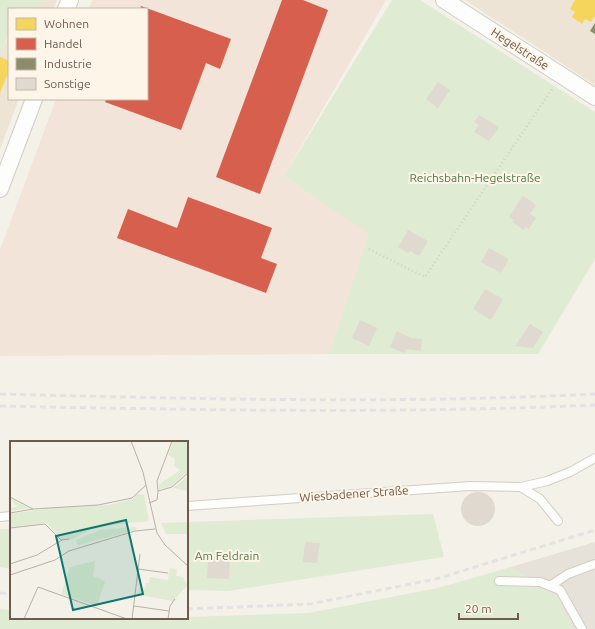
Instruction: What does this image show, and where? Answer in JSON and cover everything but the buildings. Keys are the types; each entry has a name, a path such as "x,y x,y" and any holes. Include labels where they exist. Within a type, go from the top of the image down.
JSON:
{"street":[{"name":"Hegelstraße","path":"444,0 595,98"},
{"path":"0,189 34,100"}],"lane":[{"name":"Wiesbadener Straße","path":"188,506 470,486 520,487 547,481 570,472 595,458"},
{"path":"520,487 540,499 558,521"},
{"path":"0,517 10,516"},
{"path":"550,586 568,574 595,564"},
{"path":"499,581 540,582 560,590 582,629"}],"path":[{"path":"369,249 424,277 561,75"}],"shaded area":[{"path":"41,0 57,0 54,8 37,8"},
{"path":"92,0 386,0 284,176 370,234 329,354 0,356 0,250 56,100 148,100 148,8 89,8"},
{"path":"465,0 595,0 595,85"},
{"path":"8,37 8,100 19,100 0,149 0,55"},
{"path":"595,542 595,629 573,629 558,598 511,567"}],"green space":[{"path":"0,0 41,0 37,8 8,8 8,37 0,55"},
{"name":"Reichsbahn-Hegelstraße","path":"392,0 420,0 595,112 595,259 538,354 329,354 369,234 284,176"},
{"name":"Am Feldrain","path":"433,514 444,557 228,591 188,590 188,522"},
{"path":"0,529 10,529 10,569 0,567"},
{"path":"511,567 558,598 573,629 0,629 0,609 10,610 10,619 188,619 188,617 309,613 438,588"}],"railway":[{"path":"0,394 298,400 446,399 595,394"},
{"path":"0,406 223,410 446,410 595,405"},
{"path":"188,609 310,604 436,579 595,530"},
{"path":"0,593 10,594"}]}
